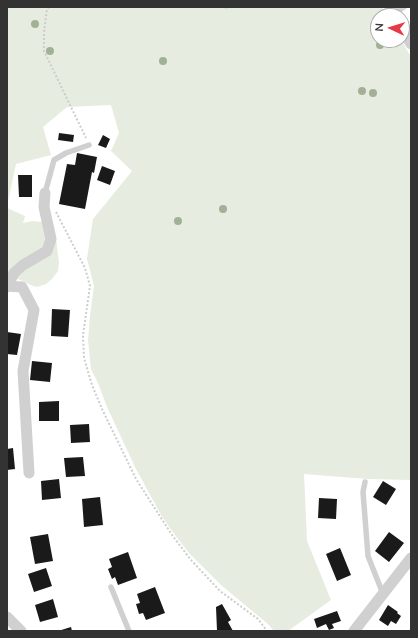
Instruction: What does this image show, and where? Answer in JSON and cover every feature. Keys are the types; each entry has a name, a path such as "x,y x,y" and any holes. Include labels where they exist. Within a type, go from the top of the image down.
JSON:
{"street":[{"path":"30,472 23,371 34,310 22,287 7,287 14,272 47,251 51,239 44,207 45,193"},
{"path":"354,631 411,558"},
{"path":"7,617 21,631"}],"lane":[{"path":"45,193 54,160 66,153 89,145"},
{"path":"365,482 363,492 368,556 383,594"},
{"path":"111,586 129,631"}],"path":[{"path":"48,7 44,32 44,51 89,145"},
{"path":"55,209 85,268 90,286 83,335 84,358 92,385 136,479 172,535 191,560 220,591 258,619 267,631"}],"shaded area":[{"path":"7,7 382,7 370,8 370,48 406,48 411,57 411,480 368,479 304,474 307,541 331,600 288,631 274,631 268,624 221,585 189,553 175,535 161,515 136,469 107,407 91,369 88,340 94,286 87,259 93,219 132,171 111,151 119,133 111,105 67,107 43,127 51,155 16,164 7,206"},
{"path":"7,208 25,216 23,223 32,221 42,222 56,239 59,262 58,271 46,284 37,287 7,275"}],"building":[{"path":"59,133 74,135 73,142 58,140"},
{"path":"103,135 110,139 106,148 98,145"},
{"path":"77,153 97,157 94,173 92,172 85,209 59,204 67,164 75,165"},
{"path":"102,166 115,171 110,185 97,180"},
{"path":"18,175 32,175 32,197 19,197"},
{"path":"52,309 70,310 68,337 51,336"},
{"path":"7,332 21,334 17,355 7,354"},
{"path":"32,361 52,363 50,382 30,380"},
{"path":"59,401 59,421 39,421 39,402"},
{"path":"89,424 90,442 71,443 70,425"},
{"path":"13,448 15,469 7,470 7,449"},
{"path":"83,457 85,476 66,477 64,458"},
{"path":"59,479 61,498 42,500 41,481"},
{"path":"383,481 396,489 386,505 373,497"},
{"path":"100,497 103,525 84,527 82,499"},
{"path":"319,498 337,499 336,519 318,518"},
{"path":"389,532 404,543 389,562 375,551"},
{"path":"48,534 53,561 35,564 30,537"},
{"path":"340,548 351,575 337,581 326,554"},
{"path":"128,552 137,578 118,585 115,577 112,579 108,569 112,567 109,559"},
{"path":"46,568 52,586 34,592 28,574"},
{"path":"155,587 165,613 146,620 143,613 139,614 136,604 140,603 137,594"},
{"path":"53,599 58,617 40,622 35,605"},
{"path":"222,604 231,620 228,622 233,631 217,631 216,607"},
{"path":"388,605 401,616 396,624 391,621 388,626 379,620"},
{"path":"337,611 341,621 332,624 334,628 329,630 326,624 317,628 314,619"},
{"path":"71,627 72,631 58,631"}]}
